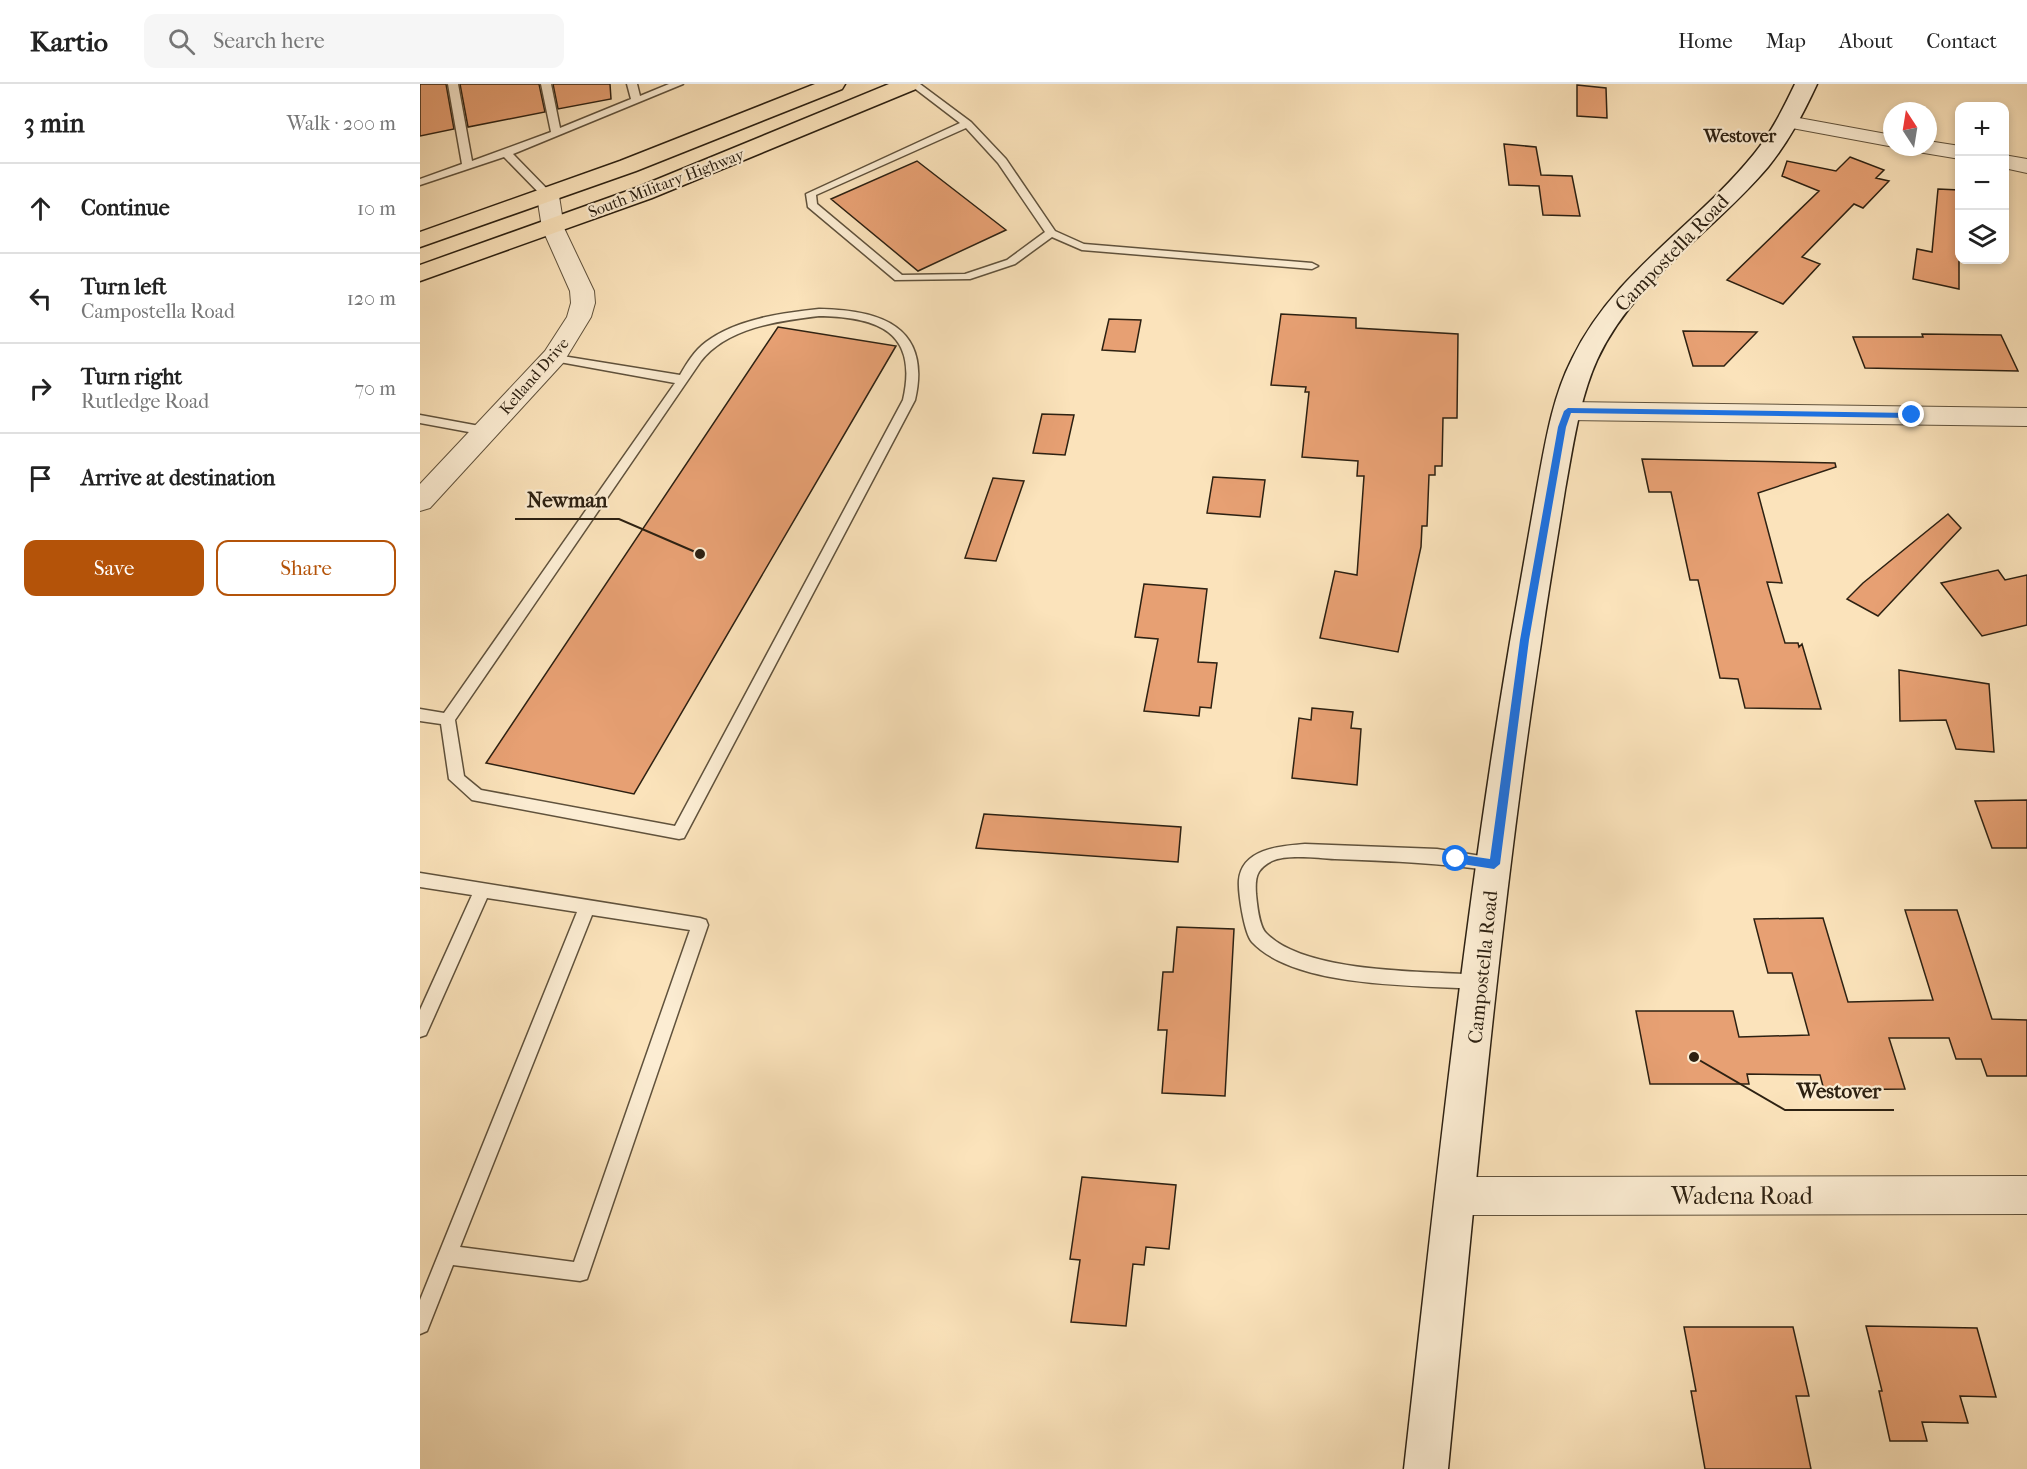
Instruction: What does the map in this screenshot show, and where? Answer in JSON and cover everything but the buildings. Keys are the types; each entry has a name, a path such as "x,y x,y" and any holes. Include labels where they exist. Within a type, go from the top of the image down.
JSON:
{"main road":[{"name":"South Military Highway","path":"420,273 553,227 711,167 908,84"},
{"name":"Campostella Road","path":"1426,1469 1494,864 1524,640 1562,427 1584,360 1599,331 1632,289 1739,185 1771,147 1788,122 1806,84"},
{"name":"South Military Highway","path":"420,240 548,196 713,134 831,85"}],"street":[{"path":"1788,122 1883,139"},
{"path":"1937,149 1955,152"},
{"path":"2009,162 2027,166"},
{"name":"Kelland Drive","path":"420,501 554,357 580,317 584,291 553,227 548,196"},
{"path":"1568,411 2027,417"},
{"name":"Wadena Road","path":"1457,1197 2027,1195"}],"lane":[{"path":"453,84 468,166"},
{"path":"546,84 556,133"},
{"path":"632,84 636,101"},
{"path":"420,182 506,153 678,84"},
{"path":"914,84 967,124 1002,161 1051,233 1082,248 1312,266"},
{"path":"967,124 812,194 812,205 899,278 966,277 1011,262 1051,233"},
{"path":"506,153 548,196"},
{"path":"831,312 860,315 884,324 903,339 907,346 914,377 909,400 679,833 477,796 457,779 448,719 683,380 707,347 750,324 788,315 831,312"},
{"path":"554,357 683,380"},
{"path":"420,419 485,430"},
{"path":"420,715 448,719"},
{"path":"1481,982 1352,973 1306,964 1281,954 1257,936 1249,903 1247,878 1252,867 1269,854 1305,851 1437,856 1494,864"},
{"path":"420,880 700,925 580,1272 447,1256"},
{"path":"420,1029 483,890"},
{"path":"420,1324 588,906"}],"place":[{"name":"Newman","path":"700,554"},
{"name":"Westover","path":"1694,1057"}],"district":[{"name":"Westover","path":"1740,136"}],"route":[{"path":"1456,859 1494,864 1524,640 1562,427 1568,411 1912,415"}]}
